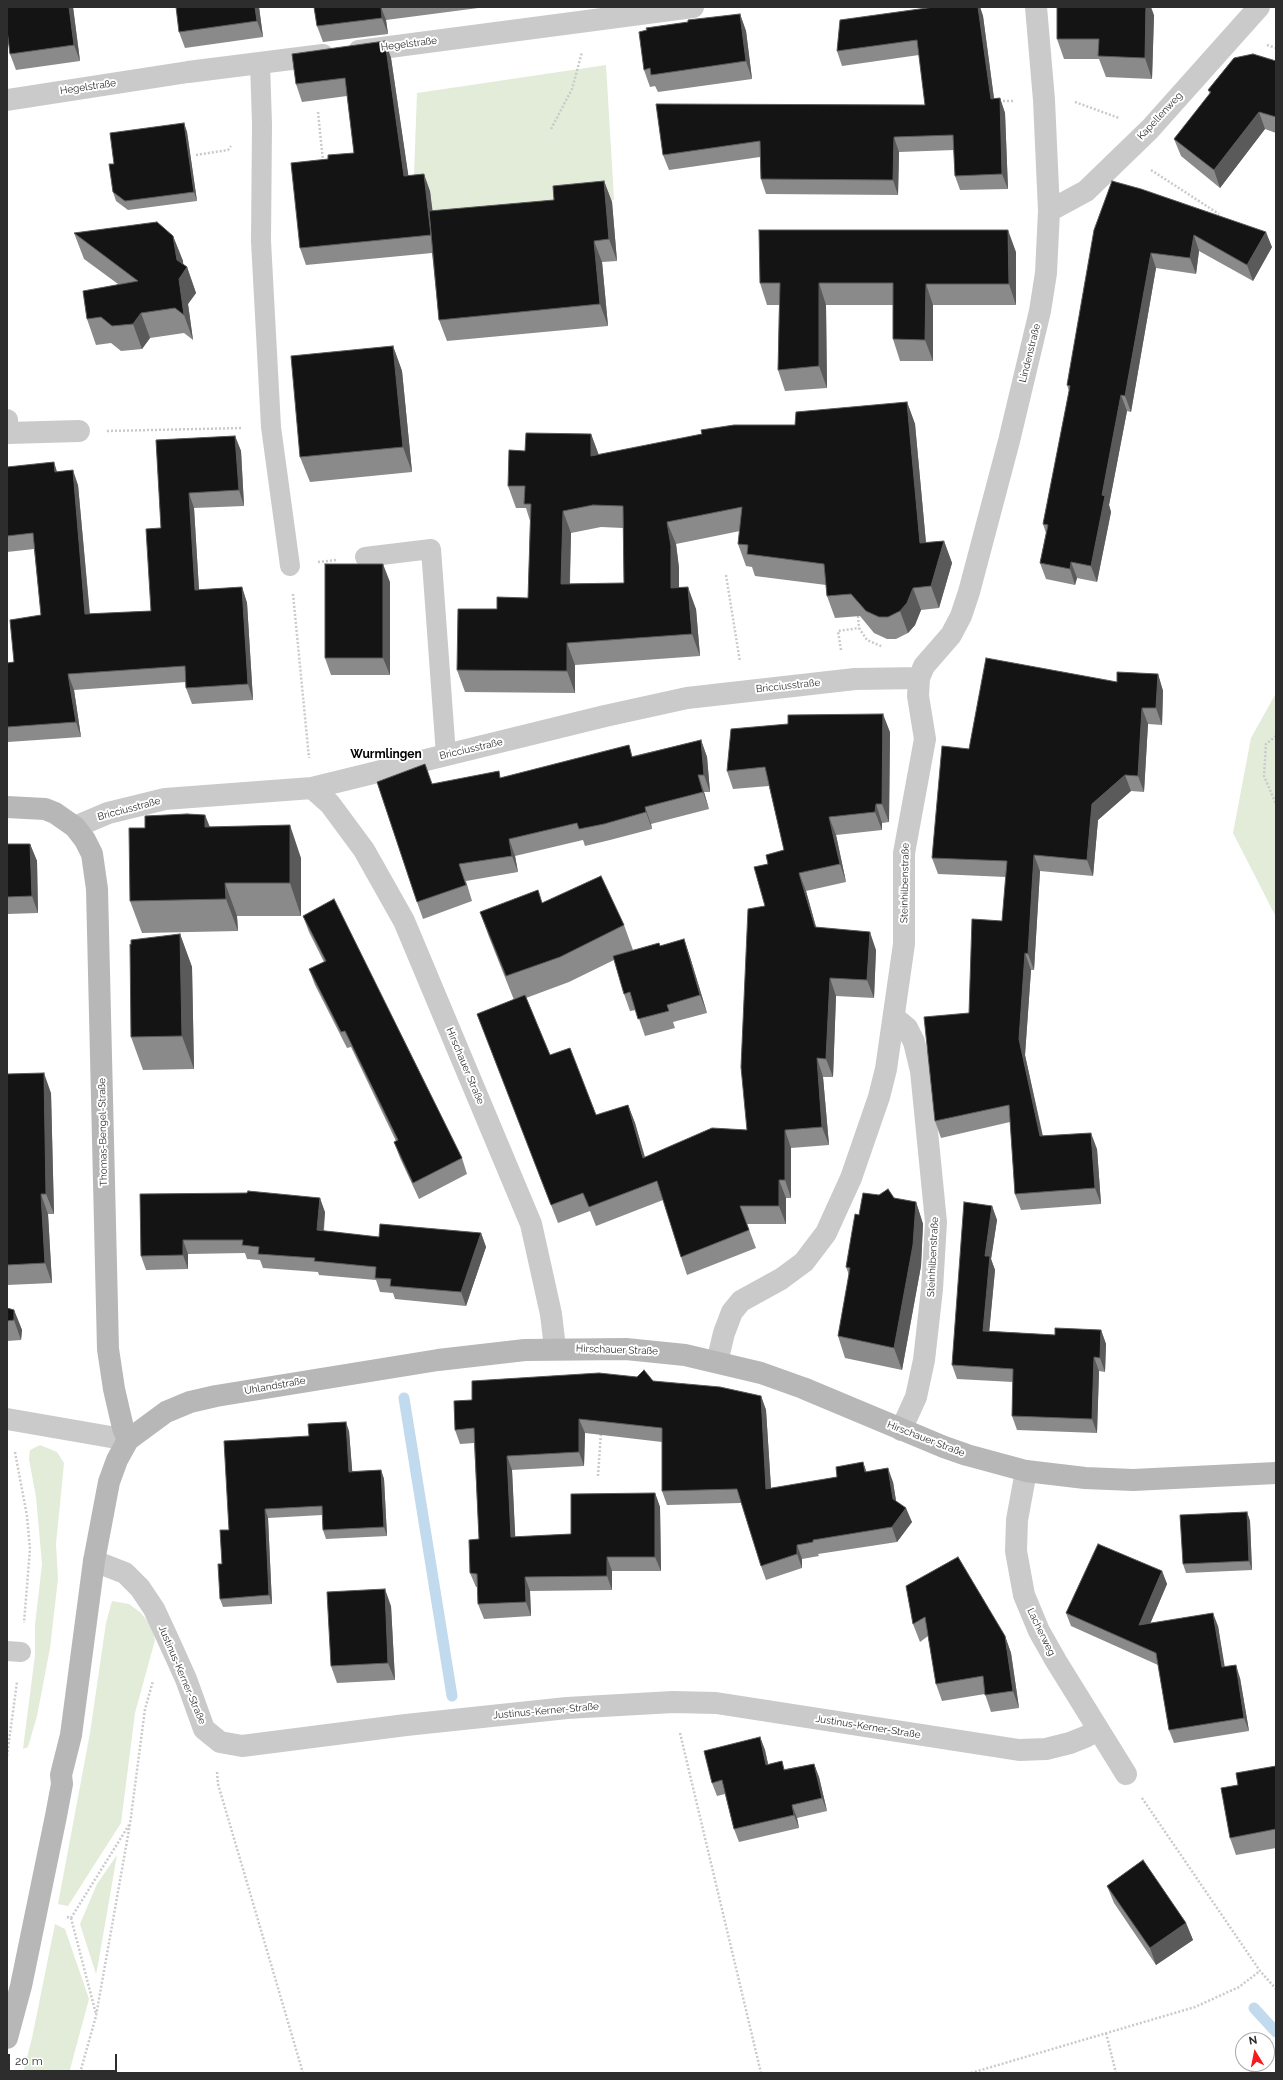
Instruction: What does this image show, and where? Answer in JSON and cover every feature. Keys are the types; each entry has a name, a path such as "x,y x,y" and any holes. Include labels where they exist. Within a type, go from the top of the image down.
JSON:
{"main road":[{"path":"7,807 45,809 56,813 75,827"},
{"name":"Thomas-Bengel-Straße","path":"75,827 85,840 92,854 97,889 108,1355 119,1413 128,1440"},
{"name":"Hirschauer Straße","path":"555,1348 606,1348 657,1351 717,1362 761,1373 803,1388 901,1430 967,1455 1026,1471 1085,1478 1133,1480 1276,1473"},
{"name":"Uhlandstraße","path":"128,1440 166,1412 190,1402 216,1396 424,1362 488,1353 555,1348"},
{"path":"7,2038 15,2013 62,1784 61,1775 70,1735 94,1561 109,1482 117,1460 128,1440"}],"street":[{"name":"Hegelstraße","path":"7,100 106,84 260,63 693,7"},
{"name":"Lindenstraße","path":"919,678 924,666 951,635 961,616 976,568 1040,311 1047,260 1049,211 1044,100 1036,7"},
{"name":"Kapellenweg","path":"1049,211 1086,191 1150,129 1259,7"},
{"path":"7,420 8,433 79,431"},
{"name":"Bricciusstraße","path":"75,827 108,813 166,799 312,788 687,698 744,690 855,679 919,678"},
{"name":"Steinhilbenstraße","path":"717,1362 724,1333 732,1312 741,1302 796,1269 804,1262 826,1233 851,1178 878,1097 886,1069 895,1018 904,944 904,853 925,739 918,696 919,678"},
{"name":"Hirschauer Straße","path":"312,788 330,804 364,850 404,921 531,1224 551,1314 555,1348"},
{"name":"Steinhilbenstraße","path":"895,1018 907,1028 914,1042 921,1071 936,1222 932,1289 924,1360 916,1397 901,1430"},
{"path":"10,1419 128,1440"},
{"name":"Lacherweg","path":"1026,1471 1018,1520 1016,1551 1024,1595 1043,1639 1126,1774"},
{"name":"Justinus-Kerner-Straße","path":"94,1561 125,1573 140,1588 154,1609 167,1637 186,1679 204,1729 220,1742 242,1746 406,1725 544,1710 673,1702 716,1703 1019,1750 1046,1749 1070,1743 1085,1738 1098,1730"}],"lane":[{"path":"260,63 262,124 261,241 271,427 290,566"},
{"path":"365,557 431,549 446,755"}],"path":[{"path":"551,129 572,89 588,21"},
{"path":"1262,43 1276,48"},
{"path":"997,101 1021,101"},
{"path":"1072,101 1150,129"},
{"path":"318,112 324,163"},
{"path":"196,155 228,150"},
{"path":"1125,153 1219,214"},
{"path":"79,431 271,427"},
{"path":"726,575 744,690"},
{"path":"293,591 312,788"},
{"path":"838,631 859,628"},
{"path":"1276,736 1266,744 1264,776 1276,804"},
{"path":"7,1756 14,1716 14,1652 27,1605 30,1549 27,1516 14,1449 10,1419"},
{"path":"598,1476 601,1428"},
{"path":"80,2073 96,2016 130,1824 145,1710 167,1637"},
{"path":"673,1702 761,2073"},
{"path":"220,1742 216,1753 218,1784 303,2073"},
{"path":"1126,1774 1260,1972 1276,1990"},
{"path":"96,2016 71,1918 130,1824"},
{"path":"37,1911 71,1918"},
{"path":"971,2073 1195,2007 1239,1988 1260,1972"},
{"path":"1106,2033 1116,2073"}],"green space":[{"path":"606,65 614,200 528,207 412,229 417,93"},
{"path":"1276,693 1276,917 1233,833 1251,738"},
{"path":"40,1445 57,1452 64,1463 56,1544 58,1579 50,1648 37,1716 28,1747 23,1749 35,1655 35,1625 42,1564 36,1497 29,1459 30,1450"},
{"path":"112,1601 129,1604 141,1613 152,1627 155,1640 135,1713 121,1823 68,1906 58,1904 90,1733 106,1623"},
{"path":"117,1855 96,1974 80,1924 97,1884"},
{"path":"55,1924 65,1929 89,1999 69,2073 23,2073 32,2038"}],"building":[{"path":"7,7 69,7 74,45 10,54 7,30"},
{"path":"176,7 255,7 257,21 179,32"},
{"path":"314,7 381,7 382,18 317,26"},
{"path":"934,7 978,7 991,99 1000,98 1002,174 955,176 953,135 894,137 893,180 761,179 760,141 663,155 656,104 925,105 917,40 837,51 840,20"},
{"path":"1057,7 1146,7 1145,58 1098,56 1099,39 1057,39"},
{"path":"740,14 746,61 651,75 650,68 644,70 639,32 647,30 646,28 688,22 688,20"},
{"path":"385,41 404,176 424,174 431,235 300,248 291,163 328,159 328,155 354,153 345,78 296,84 292,54"},
{"path":"1253,54 1276,61 1276,117 1259,112 1214,170 1174,139 1211,92 1208,90 1234,58"},
{"path":"184,123 194,192 125,201 113,192 109,164 114,164 110,133"},
{"path":"604,181 609,239 594,241 600,304 439,320 429,211 554,200 553,186"},
{"path":"1112,181 1141,189 1266,232 1247,265 1194,235 1190,258 1151,253 1125,396 1121,395 1102,495 1105,496 1091,566 1071,562 1070,569 1040,563 1048,525 1043,524 1070,386 1067,385 1094,230"},
{"path":"157,222 173,236 177,260 187,267 179,279 184,315 175,308 141,313 133,324 112,326 101,317 87,319 83,291 138,281 74,233"},
{"path":"759,230 1008,230 1009,284 926,284 925,340 893,339 893,283 819,283 819,366 778,370 780,283 760,283"},
{"path":"393,346 403,447 300,457 291,356"},
{"path":"907,402 920,543 944,541 931,586 913,588 907,603 900,611 888,617 879,617 866,611 851,594 827,596 824,564 747,554 748,545 738,544 742,507 667,522 671,546 671,588 688,587 692,634 567,643 567,671 457,670 458,609 497,609 497,597 528,598 531,504 524,504 525,486 508,486 509,450 525,451 526,433 591,434 591,456 702,434 701,430 734,425 795,425 796,412","holes":["593,505 623,506 624,583 561,584 563,511"]},
{"path":"235,436 239,490 189,493 195,590 242,587 248,684 186,688 185,666 68,674 76,722 7,727 7,663 14,662 10,620 41,615 33,533 7,536 7,467 54,462 55,472 73,470 85,614 151,611 146,529 161,528 156,440"},
{"path":"325,564 383,564 383,658 325,658"},
{"path":"986,658 1117,682 1117,672 1158,674 1156,708 1142,708 1138,776 1125,775 1092,804 1087,860 1034,855 1028,954 1025,953 1019,1039 1040,1136 1091,1133 1095,1188 1015,1194 1009,1105 935,1121 924,1017 969,1013 972,919 1002,921 1007,861 932,858 942,746 969,749"},
{"path":"883,714 882,804 876,804 875,812 829,817 840,864 799,873 815,927 870,932 867,980 830,978 826,1059 817,1058 822,1127 785,1130 785,1180 779,1180 779,1206 740,1206 749,1230 681,1257 657,1181 589,1207 583,1193 551,1205 477,1014 525,995 550,1055 570,1048 596,1115 628,1105 643,1158 712,1128 747,1130 741,1067 748,909 765,906 754,867 768,864 766,855 784,850 765,767 727,771 731,729 788,724 788,715"},
{"path":"701,740 704,775 698,775 703,792 645,807 646,812 604,824 579,829 577,823 509,839 512,856 459,864 466,885 417,902 377,782 425,764 432,784 499,771 500,778 629,745 632,757"},
{"path":"187,814 205,815 205,827 290,825 290,883 225,883 226,899 130,901 129,828 145,828 145,816"},
{"path":"7,844 30,844 32,896 7,897"},
{"path":"601,876 624,925 560,957 506,976 480,912 538,890 542,903"},
{"path":"334,899 462,1158 413,1183 394,1142 398,1140 345,1031 341,1032 309,969 326,961 303,916"},
{"path":"180,934 182,1036 131,1037 131,940"},
{"path":"684,939 700,995 667,1005 669,1011 638,1019 630,992 624,994 613,956 659,943 660,946"},
{"path":"44,1073 46,1194 41,1194 45,1263 7,1265 7,1074"},
{"path":"888,1189 894,1198 916,1202 913,1245 894,1348 838,1336 850,1268 846,1267 855,1214 859,1215 863,1193 879,1195"},
{"path":"248,1191 320,1198 317,1230 379,1237 380,1224 481,1233 461,1292 390,1286 391,1279 375,1278 376,1267 314,1261 315,1258 258,1254 259,1247 242,1245 243,1240 183,1240 183,1255 141,1256 140,1194 247,1193"},
{"path":"964,1202 992,1206 985,1256 990,1256 983,1331 1055,1335 1055,1328 1101,1330 1100,1358 1094,1357 1092,1419 1012,1416 1013,1369 952,1365"},
{"path":"7,1308 14,1310 14,1320 7,1321"},
{"path":"644,1370 653,1381 720,1387 761,1396 766,1489 837,1477 836,1467 863,1462 865,1472 888,1468 893,1499 906,1508 892,1527 813,1540 813,1542 797,1545 797,1554 761,1566 737,1489 662,1491 662,1428 579,1419 579,1452 507,1456 511,1537 571,1534 571,1494 655,1493 655,1557 607,1557 607,1576 525,1577 526,1602 478,1604 477,1574 470,1573 469,1540 479,1539 474,1428 455,1430 454,1401 472,1400 472,1381 599,1373 637,1377"},
{"path":"346,1422 349,1472 381,1470 384,1527 323,1530 322,1506 265,1509 269,1595 220,1599 218,1564 222,1564 220,1530 229,1530 224,1441 309,1436 308,1424"},
{"path":"1247,1512 1249,1561 1183,1564 1180,1515"},
{"path":"1098,1544 1162,1571 1139,1625 1213,1613 1222,1667 1236,1665 1244,1718 1169,1730 1156,1653 1066,1613"},
{"path":"958,1557 1005,1636 1013,1691 985,1695 983,1676 936,1684 925,1617 913,1624 906,1586"},
{"path":"385,1589 388,1663 331,1666 327,1592"},
{"path":"760,1737 766,1765 782,1761 784,1770 814,1764 822,1798 792,1805 794,1815 734,1829 722,1780 712,1783 704,1751"},
{"path":"1276,1766 1276,1829 1230,1838 1221,1788 1238,1785 1236,1773"},
{"path":"1143,1860 1186,1923 1150,1948 1107,1886"}],"waterway":[{"path":"404,1398 452,1696"},
{"path":"1254,2008 1276,2032"}],"district":[{"name":"Wurmlingen","path":"386,754"}]}
